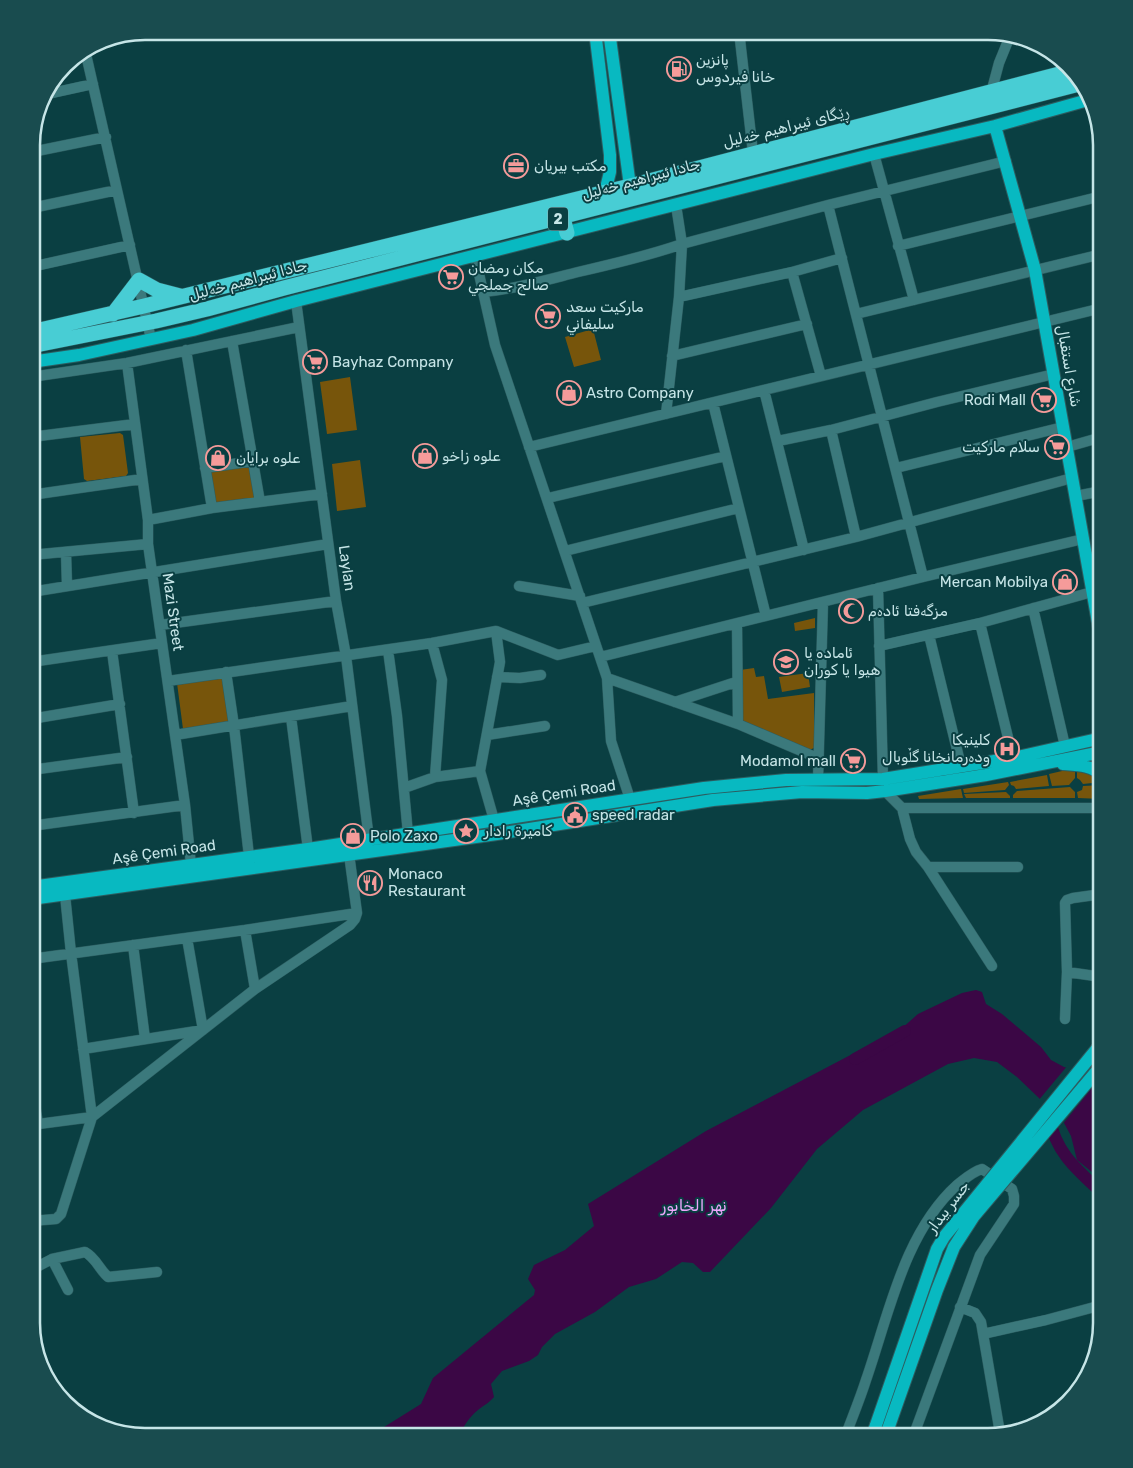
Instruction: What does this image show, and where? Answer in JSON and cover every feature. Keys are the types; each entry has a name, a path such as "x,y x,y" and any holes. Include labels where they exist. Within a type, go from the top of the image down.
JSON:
{"highway":[{"name":"ڕێگای ئیبراهیم خەلیل","path":"423,238 753,153 787,151 829,141 1064,73"},
{"name":"2","path":"829,141 969,113 1074,85"},
{"name":"جادا ئیبراهیم خەلیل","path":"40,344 207,309 563,218 787,151"},
{"path":"563,218 567,233"},
{"name":"جادا ئیبراهیم خەلیل","path":"40,330 423,238"},
{"path":"113,314 139,280 157,290 181,297"}],"main road":[{"path":"596,40 610,155 610,172 604,192"},
{"path":"610,40 630,186"},
{"path":"40,361 151,339 242,317 296,301 874,154 996,126 1083,101"},
{"path":"996,126 1011,102"},
{"path":"969,113 996,126"},
{"name":"شارع استقبال","path":"996,126 1022,216 1035,270 1093,596"},
{"name":"Aşê Çemi Road","path":"40,898 497,834 713,800 802,792 867,793 884,785 961,766 1013,758 1093,740"},
{"name":"Aşê Çemi Road","path":"40,886 308,849 704,788 786,780 818,780 884,785 1041,765 1093,754"},
{"path":"1041,765 1064,764 1093,770"},
{"name":"جسر بيدار","path":"881,1428 940,1243 953,1224 1093,1054"},
{"name":"جسر بيدار","path":"882,1428 954,1247 974,1216 1093,1076"}],"street":[{"path":"740,40 753,153"},
{"path":"991,93 1008,42"},
{"path":"87,58 151,339"},
{"path":"54,93 93,84"},
{"path":"40,150 106,136"},
{"path":"874,154 914,300"},
{"path":"483,292 549,280 656,253 682,244 828,205 1006,161"},
{"path":"40,206 117,190"},
{"path":"898,246 1093,198"},
{"path":"666,414 679,297 682,244 676,205"},
{"path":"828,205 923,577"},
{"path":"40,264 130,245"},
{"path":"475,256 495,345 607,678 611,741 630,799"},
{"path":"856,314 1093,256"},
{"path":"679,297 792,272 842,258"},
{"path":"792,272 822,376"},
{"name":"Laylan","path":"296,301 336,601 346,656 369,839"},
{"path":"528,446 1093,310"},
{"path":"672,356 807,324"},
{"path":"40,376 127,363 299,327"},
{"path":"232,340 260,502"},
{"path":"186,350 212,508"},
{"name":"Mazi Street","path":"127,363 148,520 148,544 185,805 191,864"},
{"path":"778,441 831,430 936,402 1054,374"},
{"path":"764,390 804,550"},
{"path":"713,403 766,616"},
{"path":"40,436 135,424"},
{"path":"896,468 1063,427"},
{"path":"831,430 856,538"},
{"path":"1067,447 1093,440"},
{"path":"548,498 726,456"},
{"path":"205,468 253,461"},
{"path":"519,586 581,600 753,563 856,538 1072,478"},
{"path":"40,494 142,479"},
{"path":"1076,496 1093,493"},
{"path":"148,520 212,508 322,494"},
{"path":"565,551 739,508"},
{"path":"600,657 1083,539"},
{"path":"40,554 148,544"},
{"path":"40,590 328,544"},
{"path":"66,552 67,586"},
{"path":"1086,558 1093,557"},
{"path":"878,588 884,785 902,808 910,839 916,852 928,867 992,966"},
{"path":"879,646 980,623 1092,592"},
{"path":"160,625 336,601"},
{"path":"818,780 823,602"},
{"path":"1033,608 1065,746"},
{"path":"737,623 736,682 738,724"},
{"path":"980,623 1013,758"},
{"path":"168,681 388,650 496,631 558,655 596,646"},
{"path":"494,820 480,771 500,662 496,631"},
{"path":"929,635 961,766"},
{"path":"40,661 162,643"},
{"path":"432,643 442,680 435,777"},
{"path":"388,650 408,834"},
{"path":"112,651 134,812"},
{"path":"226,672 249,856"},
{"path":"497,677 520,678 541,675"},
{"path":"607,678 738,724 820,759"},
{"path":"675,702 736,682"},
{"path":"40,717 120,704"},
{"path":"175,735 352,706"},
{"path":"291,717 308,849"},
{"path":"487,735 545,726"},
{"path":"40,769 127,757"},
{"path":"404,788 435,777 480,771"},
{"path":"40,825 185,805"},
{"path":"902,808 1093,808"},
{"path":"40,1124 92,1117 255,989 350,925 355,920 357,913 349,854"},
{"path":"928,867 1018,867"},
{"path":"40,1220 56,1219 62,1214 92,1117 65,895"},
{"path":"1065,1019 1067,972 1065,903 1073,898 1093,895"},
{"path":"40,958 357,913"},
{"path":"245,930 255,989"},
{"path":"187,938 203,1030"},
{"path":"133,945 145,1039"},
{"path":"1067,972 1093,976"},
{"path":"83,1049 203,1030"},
{"path":"847,1428 866,1380 900,1278 924,1225 943,1198 972,1172 982,1169 1012,1189 1014,1204 980,1255 916,1428"},
{"path":"40,1265 52,1259 85,1252 94,1258 99,1268 108,1277 157,1272"},
{"path":"52,1259 68,1290"},
{"path":"960,1307 977,1315 981,1322 999,1427"},
{"path":"983,1334 1093,1307"}],"shaded area":[{"path":"593,329 601,360 574,367 565,337"},
{"path":"350,377 357,430 327,434 320,382"},
{"path":"120,433 123,435 128,473 126,476 87,481 84,479 80,437"},
{"path":"360,460 366,507 337,511 332,464"},
{"path":"251,464 255,499 215,504 209,470"},
{"path":"815,618 815,628 795,631 794,623"},
{"path":"754,668 756,677 764,676 768,699 814,693 814,748 809,750 743,723 740,670"},
{"path":"808,673 810,687 782,692 779,677"},
{"path":"224,676 231,723 183,729 177,683"},
{"path":"1075,768 1075,778 1069,785 1052,786 1049,774"},
{"path":"1077,768 1084,769 1093,774 1093,783 1083,784 1077,778"},
{"path":"1047,775 1049,786 1016,789 1010,782"},
{"path":"1008,782 1009,785 1005,790 964,793 963,789"},
{"path":"1093,785 1093,799 1078,798 1077,792 1082,790 1083,786"},
{"path":"1070,787 1075,792 1075,798 1013,798 1017,791"},
{"path":"961,789 963,798 919,799 918,796"},
{"path":"1006,792 1010,798 966,798 964,794"}],"water":[{"name":"نهر الخابور","path":"976,990 982,992 986,1004 1002,1014 1041,1047 1051,1060 1064,1067 1093,1076 1093,1173 1077,1160 1071,1136 1063,1121 1017,1077 997,1062 974,1058 948,1064 863,1110 817,1149 771,1208 710,1272 703,1272 693,1263 682,1262 656,1279 629,1287 595,1312 555,1334 542,1347 538,1355 529,1361 502,1371 491,1384 494,1397 472,1416 463,1428 382,1428 421,1404 433,1378 534,1295 535,1290 528,1279 534,1265 565,1250 594,1226 588,1204 706,1131 860,1050 875,1052 918,1014 962,993"}],"pier":[{"path":"1068,1065 1093,1073 1093,1087 1062,1125 1038,1101"}],"waterway":[{"name":"نهر الخابور","path":"855,1059 905,1031"},
{"name":"نهر الخابور","path":"1049,1117 1052,1130 1062,1151 1068,1160 1093,1184"}],"place":[{"name":"پانزين خانا فيردوس","path":"679,69"},
{"name":"مكتب بيريان","path":"516,166"},
{"name":"مكان رمضان صالح جملجي","path":"451,277"},
{"name":"ماركيت سعد سليفاني","path":"548,316"},
{"name":"Bayhaz Company","path":"315,362"},
{"name":"Astro Company","path":"569,393"},
{"name":"Rodi Mall","path":"1044,400"},
{"name":"سلام ماركيت","path":"1057,447"},
{"name":"علوه زاخو","path":"425,456"},
{"name":"علوه برايان","path":"218,458"},
{"name":"Mercan Mobilya","path":"1065,582"},
{"name":"مزگەفتا ئادەم","path":"851,611"},
{"name":"ئاماده یا هیوا یا کوران","path":"786,662"},
{"name":"کلینیکا ودەرمانخانا گڵوبال","path":"1007,749"},
{"name":"Modamol mall","path":"853,761"},
{"name":"speed radar","path":"575,815"},
{"name":"كاميرة رادار","path":"466,831"},
{"name":"Polo Zaxo","path":"353,836"},
{"name":"Monaco Restaurant","path":"370,883"}]}
